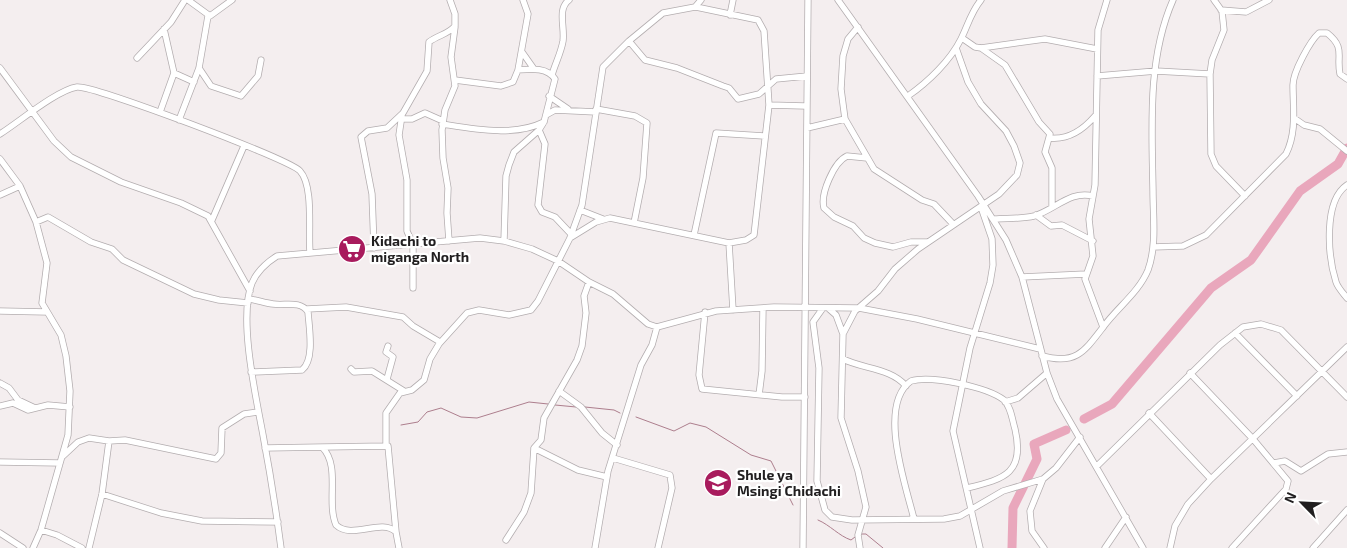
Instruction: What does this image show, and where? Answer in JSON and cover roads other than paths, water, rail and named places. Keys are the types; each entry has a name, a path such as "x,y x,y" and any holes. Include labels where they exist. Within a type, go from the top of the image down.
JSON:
{"street":[{"path":"137,58 177,15 186,0 208,16"},
{"path":"208,16 215,14 232,0"},
{"path":"449,241 446,213 448,188 443,158 442,122 455,80 451,64 455,14 450,0"},
{"path":"455,80 501,86 513,82 522,52 528,14 523,0"},
{"path":"552,76 563,42 562,13 564,4 569,0"},
{"path":"695,7 701,0"},
{"path":"730,15 733,0"},
{"path":"803,548 808,0"},
{"path":"838,0 908,96 982,206 994,219 1022,277 1042,356 1057,398 1143,548"},
{"path":"908,96 937,71 956,48 962,38 972,10 980,0"},
{"path":"1103,327 1086,284 1086,274 1093,260 1090,219 1093,196 1098,30 1107,0"},
{"path":"1042,356 1062,360 1068,359 1091,343 1141,282 1148,270 1153,247 1152,141 1156,71 1161,27 1172,0"},
{"path":"1214,0 1221,10 1224,30 1212,60 1210,74 1211,154 1216,166 1245,196"},
{"path":"1221,10 1246,12 1269,0"},
{"path":"351,369 354,372 372,371 404,391 412,390 424,380 430,359 440,342 462,317 473,310 509,315 532,310 571,236 580,210 603,67 628,41 664,13 695,7 758,20 762,26 768,105 758,182 756,231 754,235 746,240 729,243 710,241 694,235 603,219 580,210"},
{"path":"179,120 199,68 208,16"},
{"path":"413,288 413,245 407,231 407,180 399,135 401,119 427,71 429,42 437,35 443,35 455,26"},
{"path":"858,27 848,39 843,56 841,89 845,118 867,158 880,173 908,188 922,200 934,204 953,224"},
{"path":"160,112 174,72 164,29"},
{"path":"1153,247 1183,246 1196,241 1211,229 1286,154 1291,142 1294,118 1292,83 1305,50 1319,33 1327,33 1335,42 1341,52 1340,74 1347,78"},
{"path":"443,35 452,42"},
{"path":"962,38 975,47 981,48 1045,39 1097,49"},
{"path":"628,41 645,60 677,68 729,88 738,99 752,97 768,88 776,79 807,76"},
{"path":"843,334 853,314 878,291 895,270 927,242 982,206 1017,175 1020,163 1006,131 981,104 968,82 956,48"},
{"path":"981,48 1005,65 1039,122 1050,134 1045,152 1052,168 1052,206"},
{"path":"522,52 534,69"},
{"path":"199,68 211,86 242,96 258,76 261,60"},
{"path":"0,68 54,141 71,157 121,182 199,210 212,220 250,291"},
{"path":"504,241 506,176 509,165 514,152 539,130 544,122 549,96 555,80 552,76 534,69 518,70"},
{"path":"1097,76 1156,71 1210,74"},
{"path":"174,72 194,82"},
{"path":"0,134 33,113 49,100 79,87 100,91 160,112 300,170 305,180 309,200 310,252"},
{"path":"549,96 569,110"},
{"path":"768,105 806,106"},
{"path":"546,115 555,110 596,110 635,116 647,123 643,178 634,223"},
{"path":"374,248 372,194 361,137 368,132 387,128 403,113"},
{"path":"401,119 412,119 425,113 442,122 477,130 532,128 544,122"},
{"path":"1050,138 1064,138 1083,129 1096,116"},
{"path":"807,128 845,118"},
{"path":"1294,118 1304,125 1320,129 1347,150"},
{"path":"539,130 545,144 538,205 542,212 555,217 571,236"},
{"path":"694,235 716,133 764,136"},
{"path":"212,220 244,146"},
{"path":"867,158 847,156 838,163 830,175 823,198 824,208 834,217 853,226 864,238 875,244 893,247 911,242 927,242"},
{"path":"0,158 20,186 36,222 47,263 42,303 59,328 64,344 70,407 69,429 62,457 41,530 33,548"},
{"path":"1347,185 1336,196 1333,204 1330,239 1336,284 1347,298"},
{"path":"0,195 20,186"},
{"path":"994,219 1036,215 1052,206 1080,195 1093,196"},
{"path":"980,548 953,431 974,332 990,283 994,249 982,206"},
{"path":"1036,215 1051,226 1062,225 1093,241"},
{"path":"36,222 48,217 92,242 112,249 123,260 194,294 218,300 294,304 307,310 346,307 403,317 413,326 440,342"},
{"path":"571,236 603,219"},
{"path":"281,548 251,372 248,301 257,274 277,256 480,238 504,241 532,249 558,261 589,282 613,294 648,324 657,327 705,312 763,308 858,308 873,309 1040,349"},
{"path":"729,243 733,310"},
{"path":"1022,277 1086,274"},
{"path":"506,540 524,512 531,492 534,448 541,440 544,418 577,360 582,346 586,313 584,296 589,282"},
{"path":"759,395 763,308"},
{"path":"826,308 836,315 843,334 843,359 840,375 841,418 858,471 866,507 858,535 860,548"},
{"path":"826,308 813,319 819,368 817,466 818,490 825,510 832,517 852,520 954,518 1003,491 1043,480"},
{"path":"251,372 293,371 302,370 307,366 311,348 307,310"},
{"path":"0,311 47,312"},
{"path":"705,312 698,376 702,389 759,395 805,397"},
{"path":"1096,466 1190,373 1243,326 1251,324 1271,326 1281,330 1347,397"},
{"path":"595,548 607,478 641,365 652,345 657,327"},
{"path":"1235,333 1297,396"},
{"path":"387,379 393,357 386,352 388,346"},
{"path":"1170,548 1172,536 1180,517 1211,479 1347,347"},
{"path":"843,359 862,367 894,375 906,386"},
{"path":"1005,402 1018,398 1047,373"},
{"path":"1190,373 1253,439 1288,481 1286,489 1232,548"},
{"path":"914,519 894,441 897,411 906,386 915,380 963,383 991,393 1005,402 1010,408 1019,446 1016,464 1004,476 967,488"},
{"path":"0,383 9,388 18,400 35,408"},
{"path":"399,548 389,450 386,445 386,413 404,391"},
{"path":"559,391 581,407 602,432 617,445"},
{"path":"0,406 13,403 24,409 48,405 70,407"},
{"path":"62,457 84,439 140,442 216,459 221,453 222,428 244,414 258,412"},
{"path":"1149,413 1211,479"},
{"path":"1044,548 1032,531 1030,511 1043,480 1056,468 1080,437"},
{"path":"89,548 102,494 109,441"},
{"path":"265,448 386,445"},
{"path":"322,447 328,453 331,464 331,488 336,525 348,531 389,528 396,532"},
{"path":"534,448 578,470 607,478"},
{"path":"1274,463 1284,461 1302,471 1328,454 1347,452"},
{"path":"613,458 670,475 672,488 658,548"},
{"path":"0,462 60,463"},
{"path":"102,494 161,513 202,521 278,522"},
{"path":"1313,548 1347,510"},
{"path":"1105,548 1126,517"},
{"path":"41,530 57,535 82,548"},
{"path":"0,533 23,548"}],"waterway":[{"path":"1084,419 1112,404 1211,288 1251,260 1300,191 1338,164 1347,148"},
{"path":"401,425 418,422 427,412 441,408 461,417 477,418 529,402 548,404"},
{"path":"555,405 576,407"},
{"path":"585,407 614,410 620,413"},
{"path":"636,417 674,431 690,423 706,427 751,455 771,461 793,505"},
{"path":"1012,548 1013,508 1037,459 1034,444 1066,430"},
{"path":"818,520 851,540 855,537"},
{"path":"861,534 866,534 883,548"}],"place":[{"name":"Kidachi to miganga North","path":"352,249"},
{"name":"Shule ya Msingi Chidachi","path":"718,483"}]}
